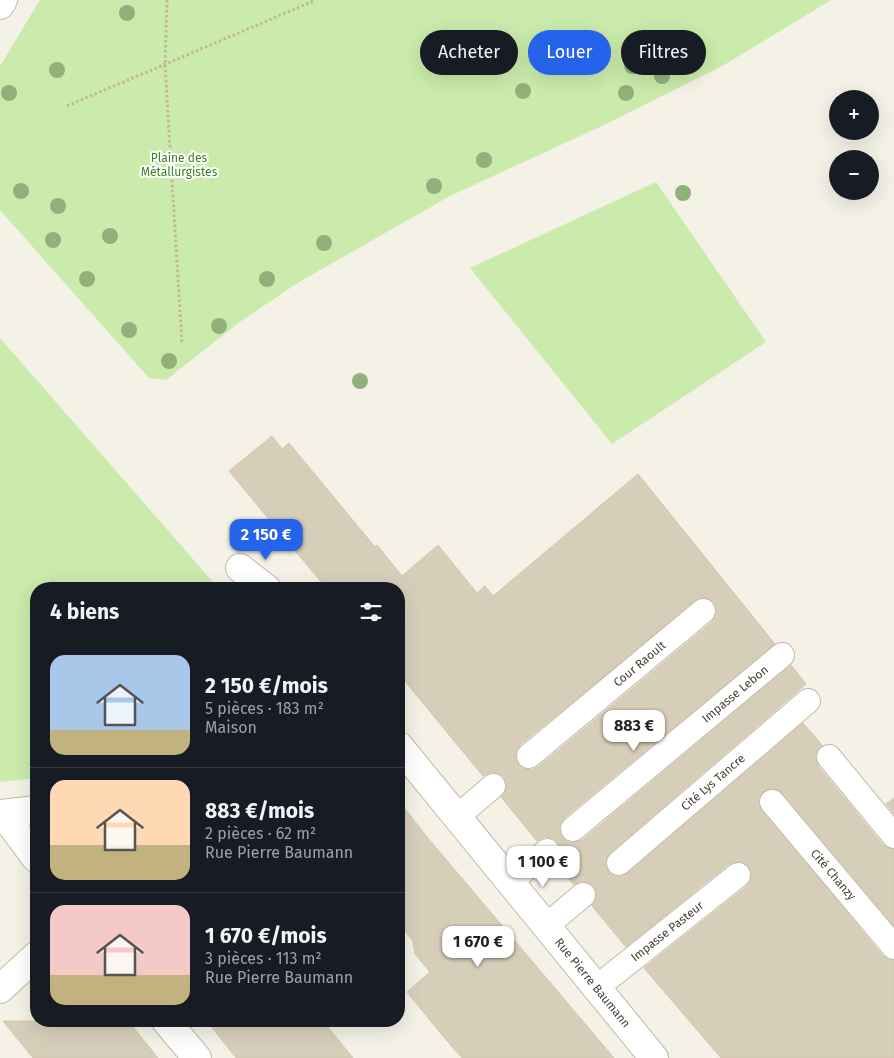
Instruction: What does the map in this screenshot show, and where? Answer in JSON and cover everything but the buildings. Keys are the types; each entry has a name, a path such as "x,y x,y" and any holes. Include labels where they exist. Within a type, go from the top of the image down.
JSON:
{"street":[{"path":"0,5 3,0"},
{"path":"240,568 258,582"},
{"name":"Rue Pierre Baumann","path":"405,753 654,1058"},
{"path":"1,814 30,811"},
{"path":"1,814 30,850"},
{"path":"0,989 30,962"},
{"path":"171,1027 197,1058"}],"lane":[{"name":"Cour Raoult","path":"529,756 703,611"},
{"name":"Impasse Lebon","path":"574,829 782,655"},
{"name":"Cité Lys Tancre","path":"619,863 808,701"},
{"path":"829,757 894,836"},
{"path":"457,817 493,786"},
{"name":"Cité Chanzy","path":"772,802 894,947"},
{"path":"510,882 547,851"},
{"name":"Impasse Pasteur","path":"596,988 738,875"},
{"path":"546,926 583,895"}],"path":[{"path":"168,0 165,65 182,344"},
{"path":"67,106 316,0"}],"green space":[{"name":"Plaine des Métallurgistes","path":"40,0 831,0 706,74 706,30 621,30 621,75 704,75 604,125 450,196 299,282 241,321 166,380 149,378 0,210 0,66"},
{"path":"656,182 766,342 612,444 470,268"},
{"path":"0,338 213,582 30,582 30,779 0,782"}]}
